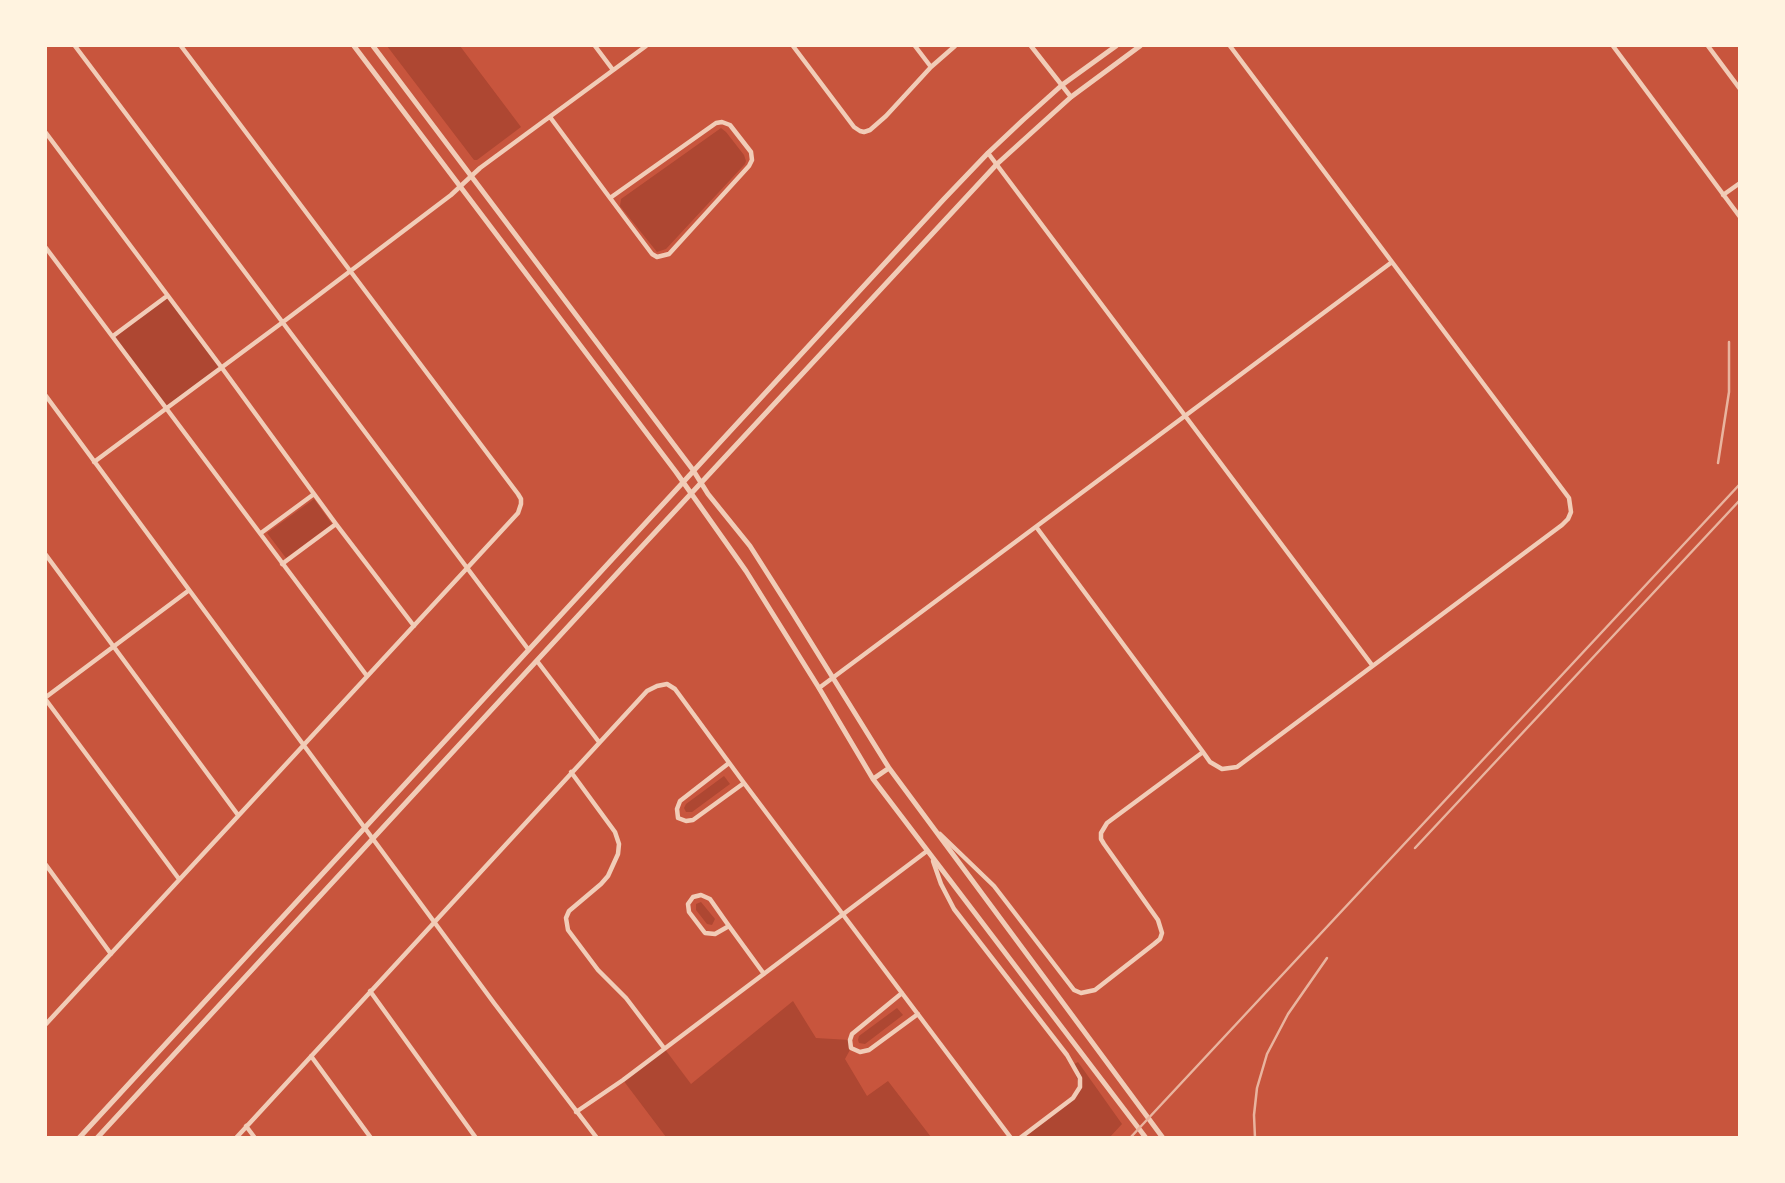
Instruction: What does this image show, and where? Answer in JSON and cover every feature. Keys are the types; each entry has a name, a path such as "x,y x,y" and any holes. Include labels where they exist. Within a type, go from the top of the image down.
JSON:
{"street":[{"path":"75,46 528,649"},
{"path":"46,1024 518,513 521,504 518,495 181,46"},
{"path":"354,46 746,571 873,779 1146,1138"},
{"path":"373,46 750,547 889,768 1163,1138"},
{"path":"595,46 613,70"},
{"path":"94,462 351,271 461,187 480,168 646,46"},
{"path":"793,46 854,127 860,131 870,130 886,116 954,46"},
{"path":"915,46 931,67"},
{"path":"1031,46 1071,97"},
{"path":"79,1138 988,153 1062,85 1116,46"},
{"path":"97,1138 997,164 1071,97 1140,46"},
{"path":"1037,527 1210,762 1222,769 1237,767 1562,525 1571,512 1569,498 1230,46"},
{"path":"1613,46 1740,217"},
{"path":"1708,46 1740,89"},
{"path":"550,117 610,198 652,254 657,257 669,254 749,166 752,160 751,152 730,125 716,123 610,198"},
{"path":"46,133 414,626"},
{"path":"988,153 1372,665"},
{"path":"1723,195 1740,183"},
{"path":"46,248 367,676"},
{"path":"819,688 1392,262"},
{"path":"113,336 167,296"},
{"path":"46,396 188,591 597,1138"},
{"path":"261,533 314,494"},
{"path":"282,564 336,524"},
{"path":"46,555 238,815"},
{"path":"179,879 46,699 188,591"},
{"path":"537,661 599,742"},
{"path":"236,1138 647,691 667,684 675,689 1011,1138"},
{"path":"929,824 994,886 1074,990 1087,993 1095,990 1154,944 1162,933 1158,920 1104,844 1101,833 1107,823 1203,752"},
{"path":"729,763 680,801 678,818 693,820 744,783"},
{"path":"873,779 889,768"},
{"path":"571,772 615,832 619,844 618,854 608,876 569,911 566,918 568,930 664,1048"},
{"path":"576,1112 927,851"},
{"path":"932,857 941,884 954,909 1067,1055 1080,1078 1080,1087 1073,1098 1020,1138"},
{"path":"46,865 111,954"},
{"path":"729,926 715,934 705,933 689,912 688,904 693,897 701,895 710,899 764,974"},
{"path":"370,991 476,1138"},
{"path":"902,993 852,1034 851,1048 860,1052 869,1050 918,1014"},
{"path":"311,1056 371,1138"},
{"path":"246,1126 255,1138"}],"shaded area":[{"path":"387,46 460,46 521,127 474,160"},
{"path":"721,128 744,155 745,164 666,249 657,252 620,206 621,199"},
{"path":"167,296 222,368 166,410 113,336"},
{"path":"314,499 332,524 286,558 267,533"},
{"path":"724,776 730,784 692,812 686,812 686,804"},
{"path":"701,902 715,919 712,925 707,924 696,910 696,904"},
{"path":"793,1001 816,1038 850,1040 851,1048 845,1059 867,1096 888,1081 931,1137 666,1137 623,1080 664,1048 691,1084"},
{"path":"897,1008 903,1015 865,1044 859,1043 859,1036"},
{"path":"1078,1062 1122,1124 1110,1137 1020,1138 1073,1098 1080,1087 1072,1065"}],"railway":[{"path":"1718,463 1729,392 1729,342"},
{"path":"1130,1138 1740,484"},
{"path":"1415,848 1740,500"},
{"path":"1255,1138 1257,1088 1267,1054 1288,1014 1327,958"}]}
